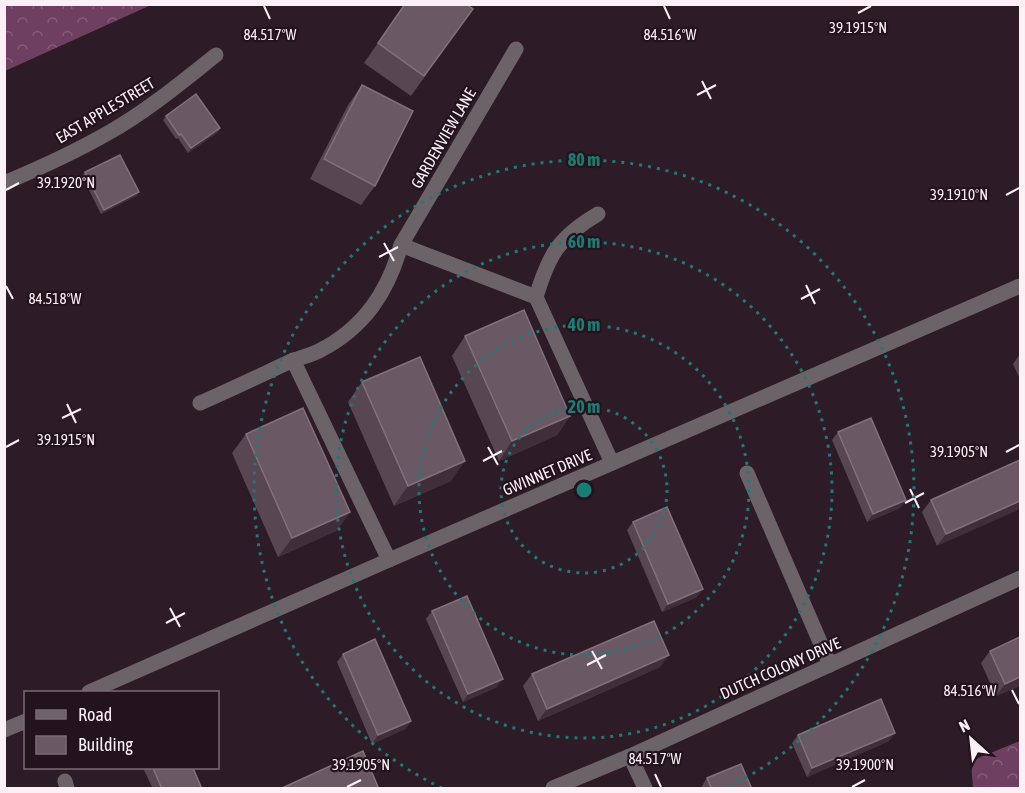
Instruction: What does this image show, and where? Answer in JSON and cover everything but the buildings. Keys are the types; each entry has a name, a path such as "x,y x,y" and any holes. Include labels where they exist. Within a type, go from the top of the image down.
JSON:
{"street":[{"name":"GARDENVIEW LANE","path":"200,404 293,360 317,352 339,339 368,314 394,270 401,245 516,49"},
{"name":"EAST APPLE STREET","path":"4,183 52,163 110,133 164,97 216,55"},
{"path":"598,214 580,225 556,247 545,266 536,297 612,463"},
{"path":"401,245 536,297"},
{"name":"GWINNET DRIVE","path":"94,691 1020,286"},
{"path":"293,360 389,560"},
{"path":"747,472 830,665"},
{"name":"DUTCH COLONY DRIVE","path":"553,789 1020,578"},
{"path":"4,730 24,721"},
{"path":"630,756 645,789"}],"green space":[{"path":"5,4 151,4 151,5 5,71"},
{"path":"1020,741 1020,788 973,788 971,761"}]}
